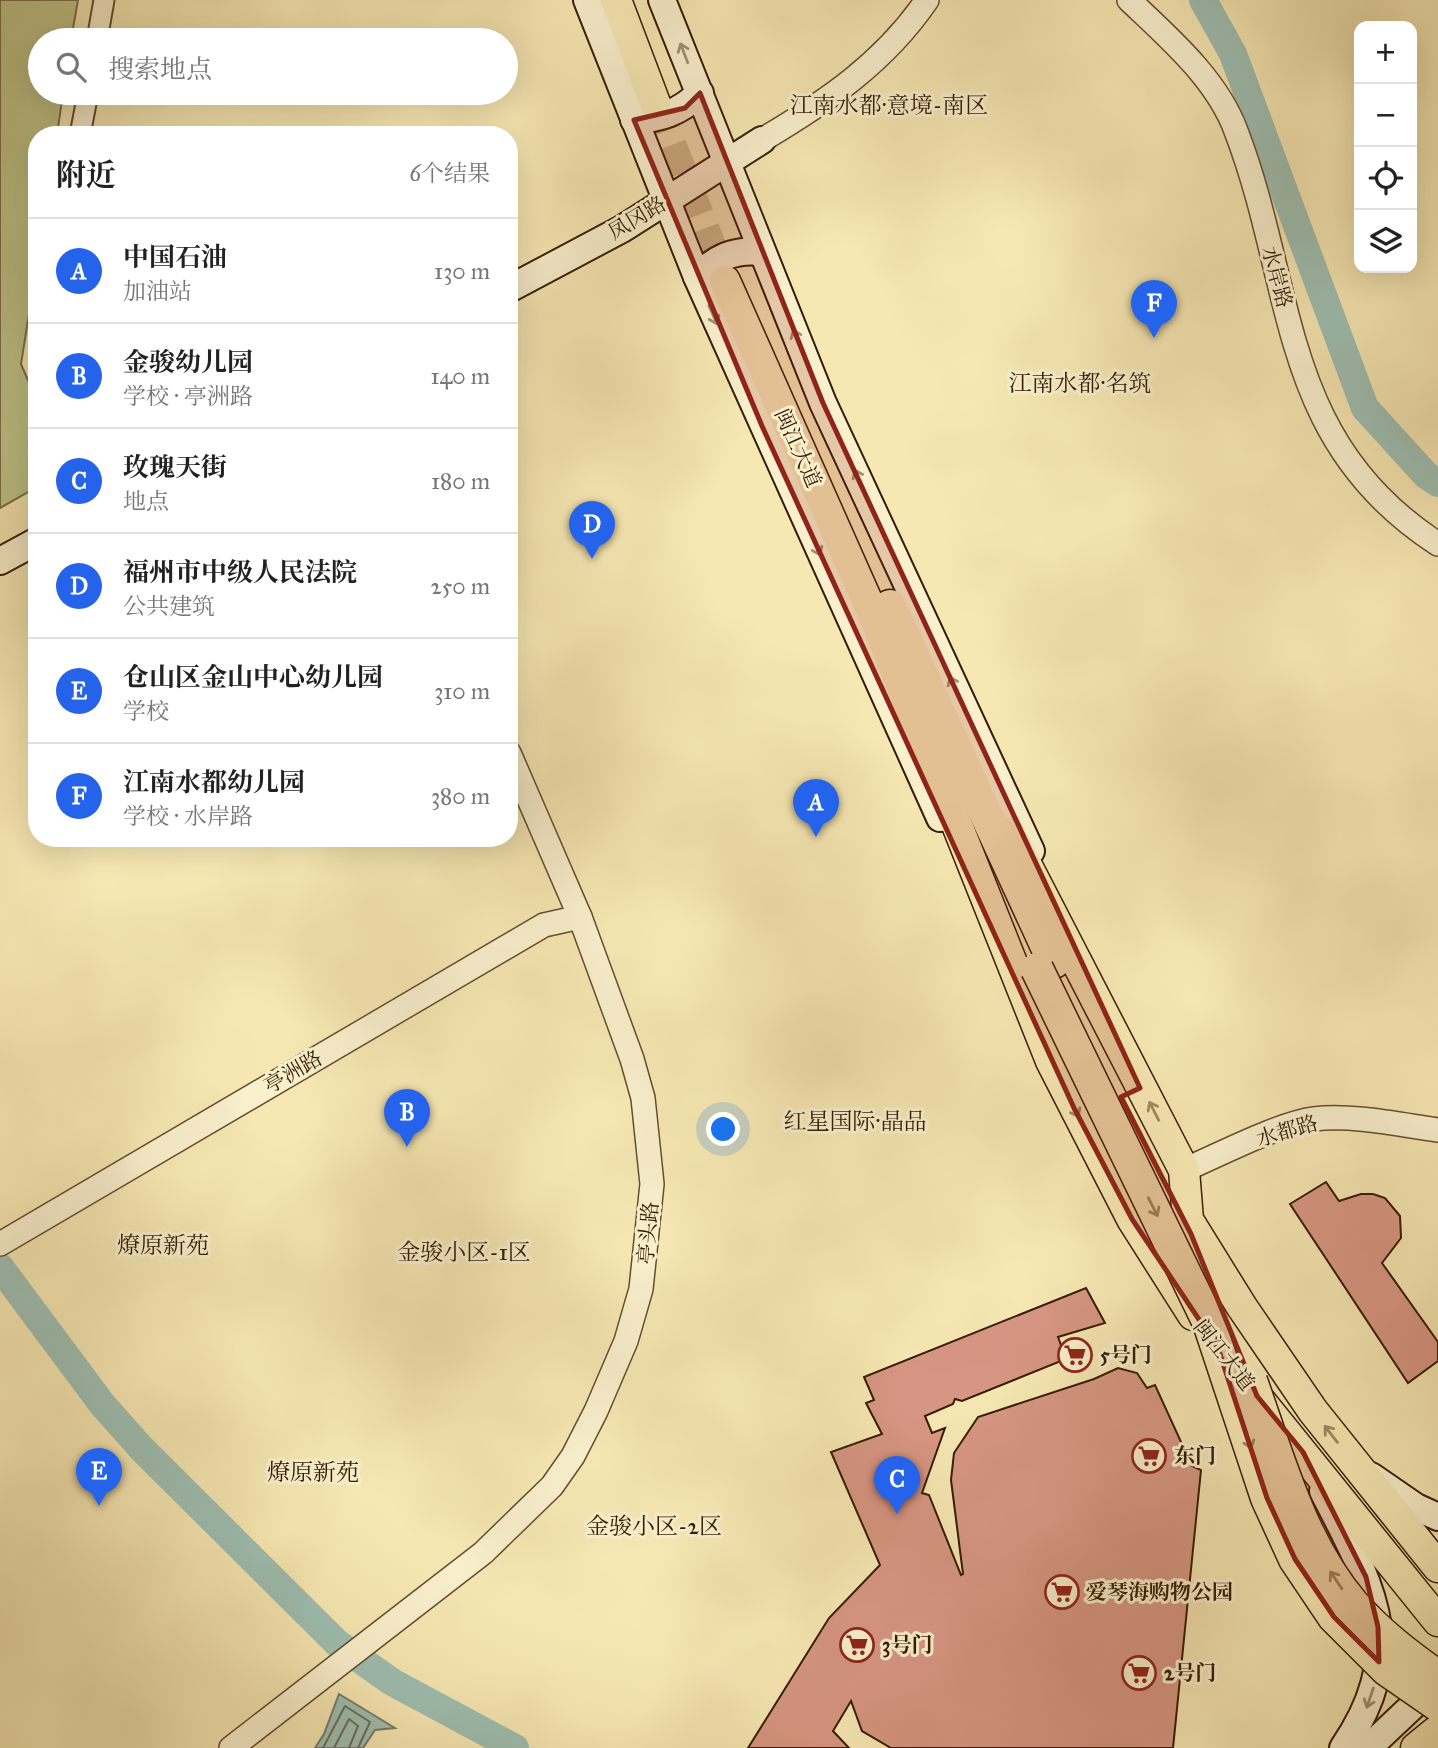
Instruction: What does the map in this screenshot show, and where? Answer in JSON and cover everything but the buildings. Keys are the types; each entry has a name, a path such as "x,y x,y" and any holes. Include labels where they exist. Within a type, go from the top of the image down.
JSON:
{"highway":[{"path":"882,610 1209,1323 1268,1498 1295,1559 1334,1616 1386,1669 1438,1704"},
{"path":"1045,966 1191,1234 1228,1317 1290,1490 1317,1550 1352,1603 1396,1648 1438,1679"}],"main road":[{"path":"587,0 666,103 726,163 732,271 1051,1061"},
{"path":"616,0 666,103"},
{"path":"637,0 666,103"},
{"path":"662,0 666,201 732,271 823,402 1117,1037"},
{"name":"凤冈路","path":"518,284 615,232 762,140"},
{"name":"闽江大道","path":"732,271 882,610 1051,1061 1132,1219 1204,1331 1438,1621"},
{"path":"0,561 28,546"},
{"name":"闽江大道","path":"882,610 1117,1037 1184,1170 1188,1220 1276,1358 1354,1464 1438,1567"},
{"path":"1303,1452 1366,1577 1378,1627 1376,1683 1369,1704 1343,1748"},
{"path":"1354,1464 1416,1507 1438,1517"},
{"path":"1368,1748 1438,1679"},
{"path":"1416,1748 1438,1730"}],"street":[{"path":"99,28 104,0"},
{"path":"762,140 814,109 858,76 895,42 927,0"},
{"name":"水岸路","path":"1129,0 1175,43 1211,88 1236,129 1305,380 1325,424 1371,486 1392,508 1438,544"},
{"path":"82,126 86,105"},
{"name":"亭头路","path":"231,1748 322,1681 502,1536 561,1475 610,1380 641,1289 652,1184 647,1123 632,1059 580,917 518,774"},
{"name":"亭洲路","path":"5,1241 544,925 580,917"},
{"name":"水都路","path":"1184,1170 1264,1136 1314,1119 1366,1121 1438,1130"}],"highlighted area":[{"path":"700,93 823,403 1140,1088 1121,1097 1191,1234 1257,1396 1303,1452 1366,1577 1378,1627 1379,1662 1334,1617 1295,1559 1267,1498 1218,1348 1132,1219 1074,1108 762,426 634,120 685,108"}],"green space":[{"path":"0,0 78,0 73,28 28,28 28,105 61,105 58,126 28,126 28,320 21,364 28,380 28,492 0,508"}],"water":[{"path":"339,1694 395,1728 375,1730 363,1748 315,1748 324,1734"}],"waterway":[{"path":"1203,0 1233,54 1365,408 1426,475 1438,483"},
{"path":"0,1267 102,1404 141,1448 337,1643 392,1682 515,1748"}],"tunnel":[{"path":"655,103 725,281"}],"place":[{"name":"江南水都幼儿园","path":"1154,338"},
{"name":"福州市中级人民法院","path":"592,559"},
{"name":"中国石油","path":"816,837"},
{"name":"金骏幼儿园","path":"407,1147"},
{"name":"5号门","path":"1075,1355"},
{"name":"东门","path":"1149,1456"},
{"name":"仓山区金山中心幼儿园","path":"99,1506"},
{"name":"玫瑰天街","path":"897,1514"},
{"name":"爱琴海购物公园","path":"1062,1592"},
{"name":"3号门","path":"857,1645"},
{"name":"2号门","path":"1139,1673"}],"district":[{"name":"江南水都·意境-南区","path":"889,105"},
{"name":"江南水都·名筑","path":"1080,383"},
{"name":"红星国际·晶品","path":"855,1121"},
{"name":"燎原新苑","path":"163,1245"},
{"name":"金骏小区-1区","path":"464,1252"},
{"name":"燎原新苑","path":"313,1472"},
{"name":"金骏小区-2区","path":"654,1526"}]}
